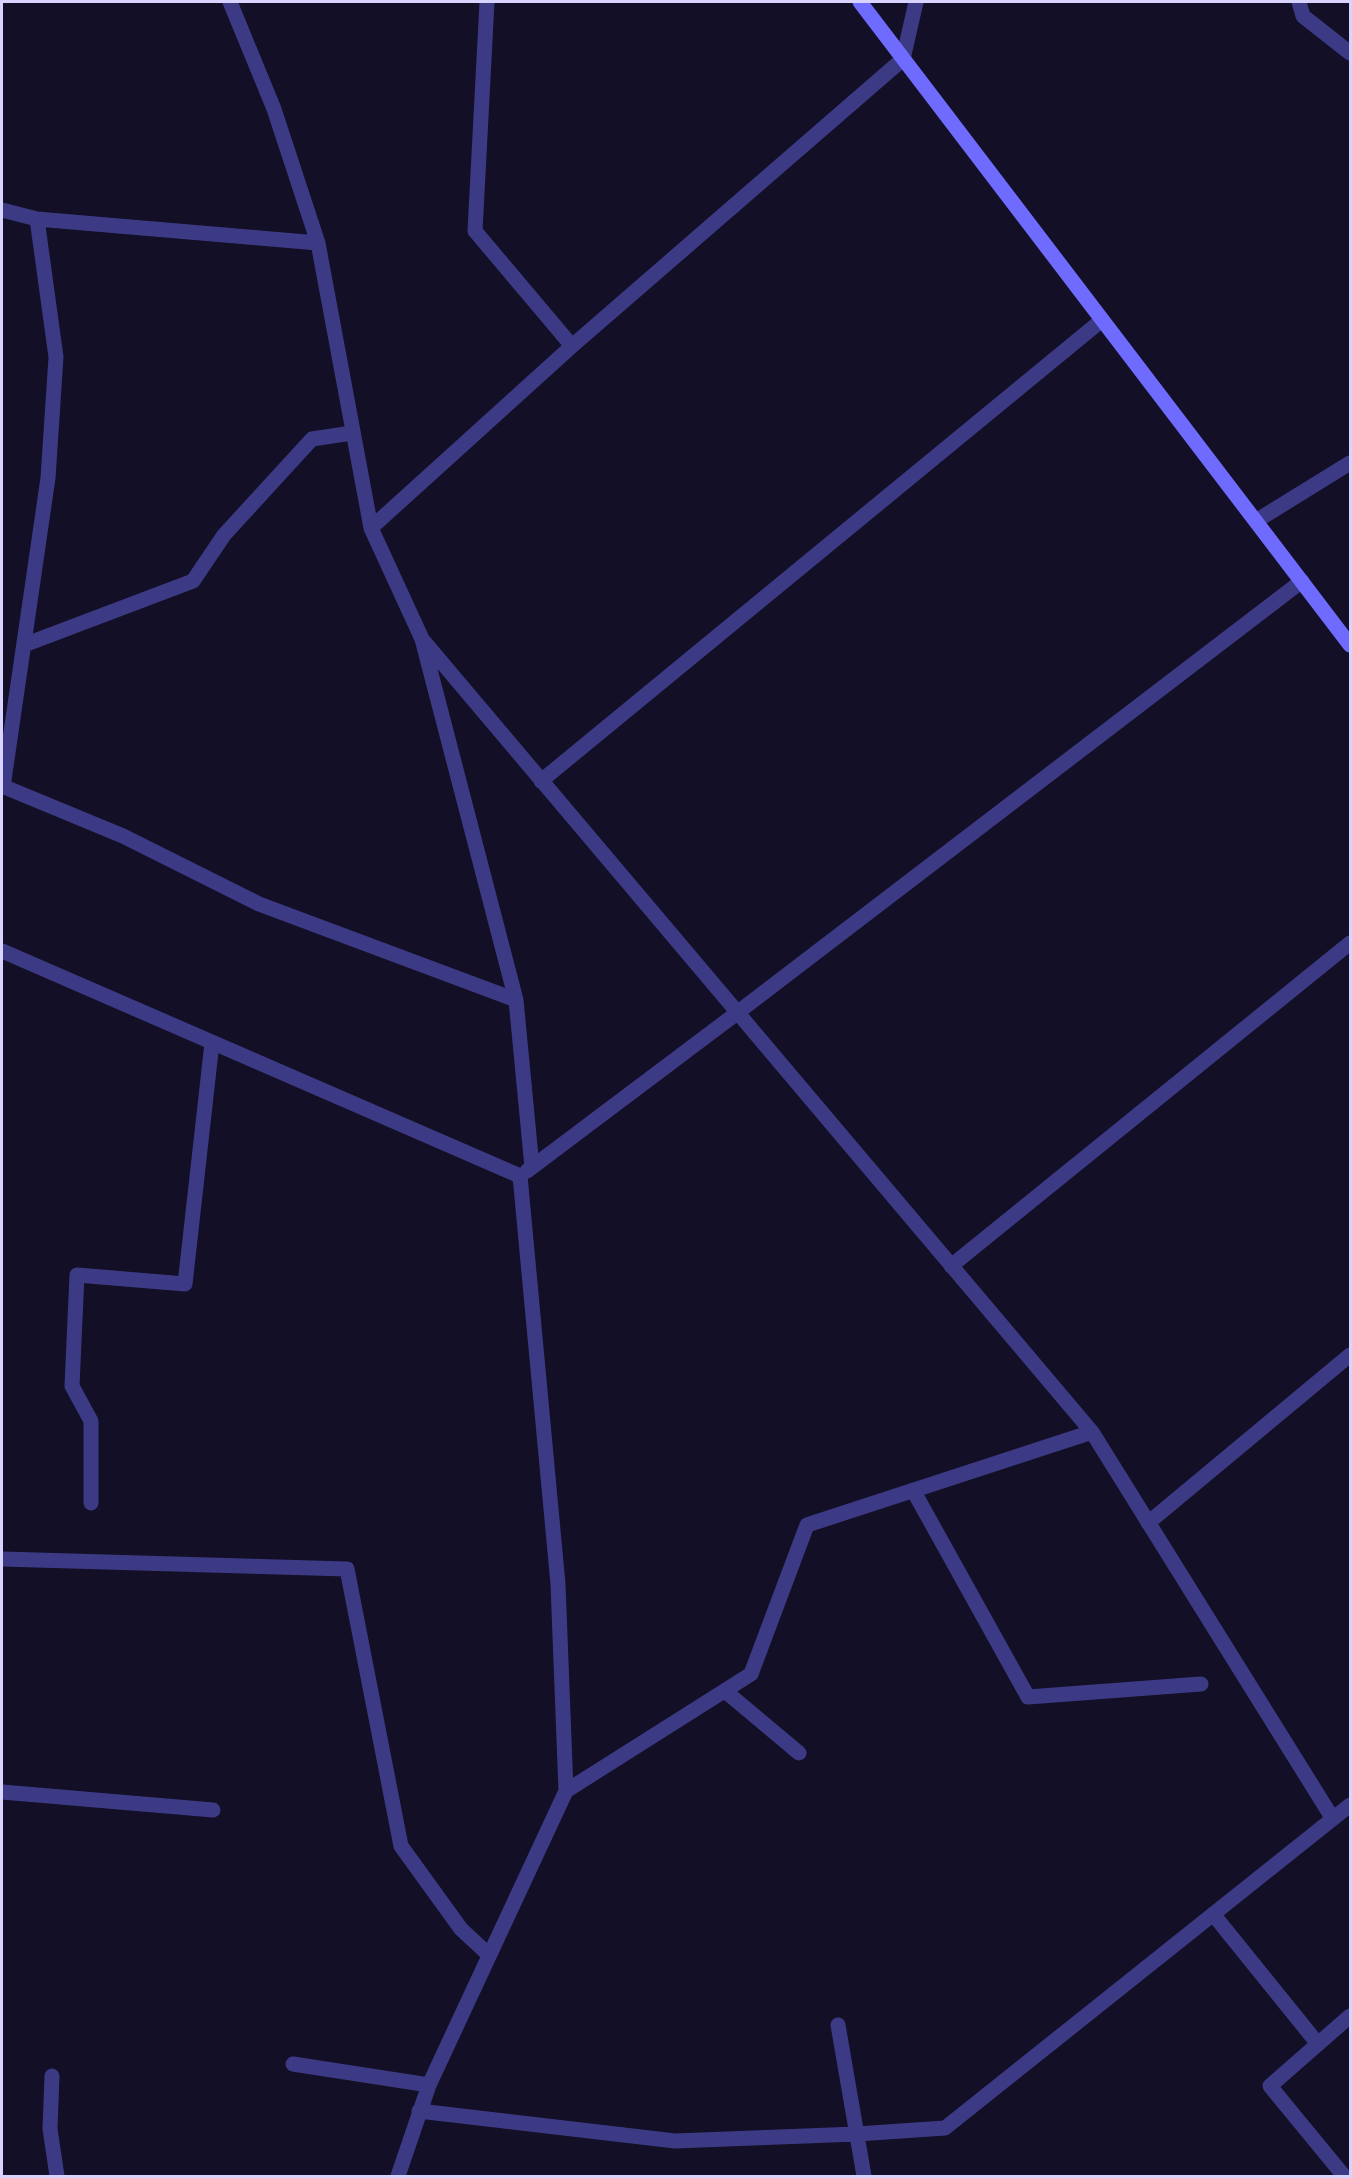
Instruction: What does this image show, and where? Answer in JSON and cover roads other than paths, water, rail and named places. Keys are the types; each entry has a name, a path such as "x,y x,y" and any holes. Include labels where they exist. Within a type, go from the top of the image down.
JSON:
{"main road":[{"path":"860,2 1350,645"}],"street":[{"path":"230,2 274,109 318,243 370,528 422,639 516,999 526,1172 558,1584 566,1791 429,2085 398,2176"},
{"path":"487,2 475,231 572,346"},
{"path":"370,528 572,346 903,59 916,2"},
{"path":"1299,2 1303,16 1350,52"},
{"path":"2,210 37,219 318,243"},
{"path":"37,219 56,357 48,478 2,787 123,836 259,904 516,999"},
{"path":"541,781 1102,321"},
{"path":"24,645 193,581 224,535 312,439 352,433"},
{"path":"1256,521 1350,463"},
{"path":"526,1172 1302,581"},
{"path":"422,639 1092,1432 1333,1819"},
{"path":"951,1266 1350,943"},
{"path":"2,951 212,1042 526,1172"},
{"path":"91,1503 91,1421 72,1386 77,1275 185,1284 212,1042"},
{"path":"1148,1523 1350,1355"},
{"path":"566,1791 752,1674 807,1525 1092,1432"},
{"path":"912,1490 1028,1697 1201,1684"},
{"path":"2,1559 347,1569 400,1846 461,1929 489,1955"},
{"path":"725,1691 800,1753"},
{"path":"2,1792 213,1810"},
{"path":"419,2111 675,2141 945,2128 1350,1805"},
{"path":"1213,1914 1318,2044"},
{"path":"1334,2173 1270,2086 1350,2016"},
{"path":"838,2025 864,2176"},
{"path":"293,2064 429,2085"},
{"path":"52,2076 50,2129 57,2176"}]}
